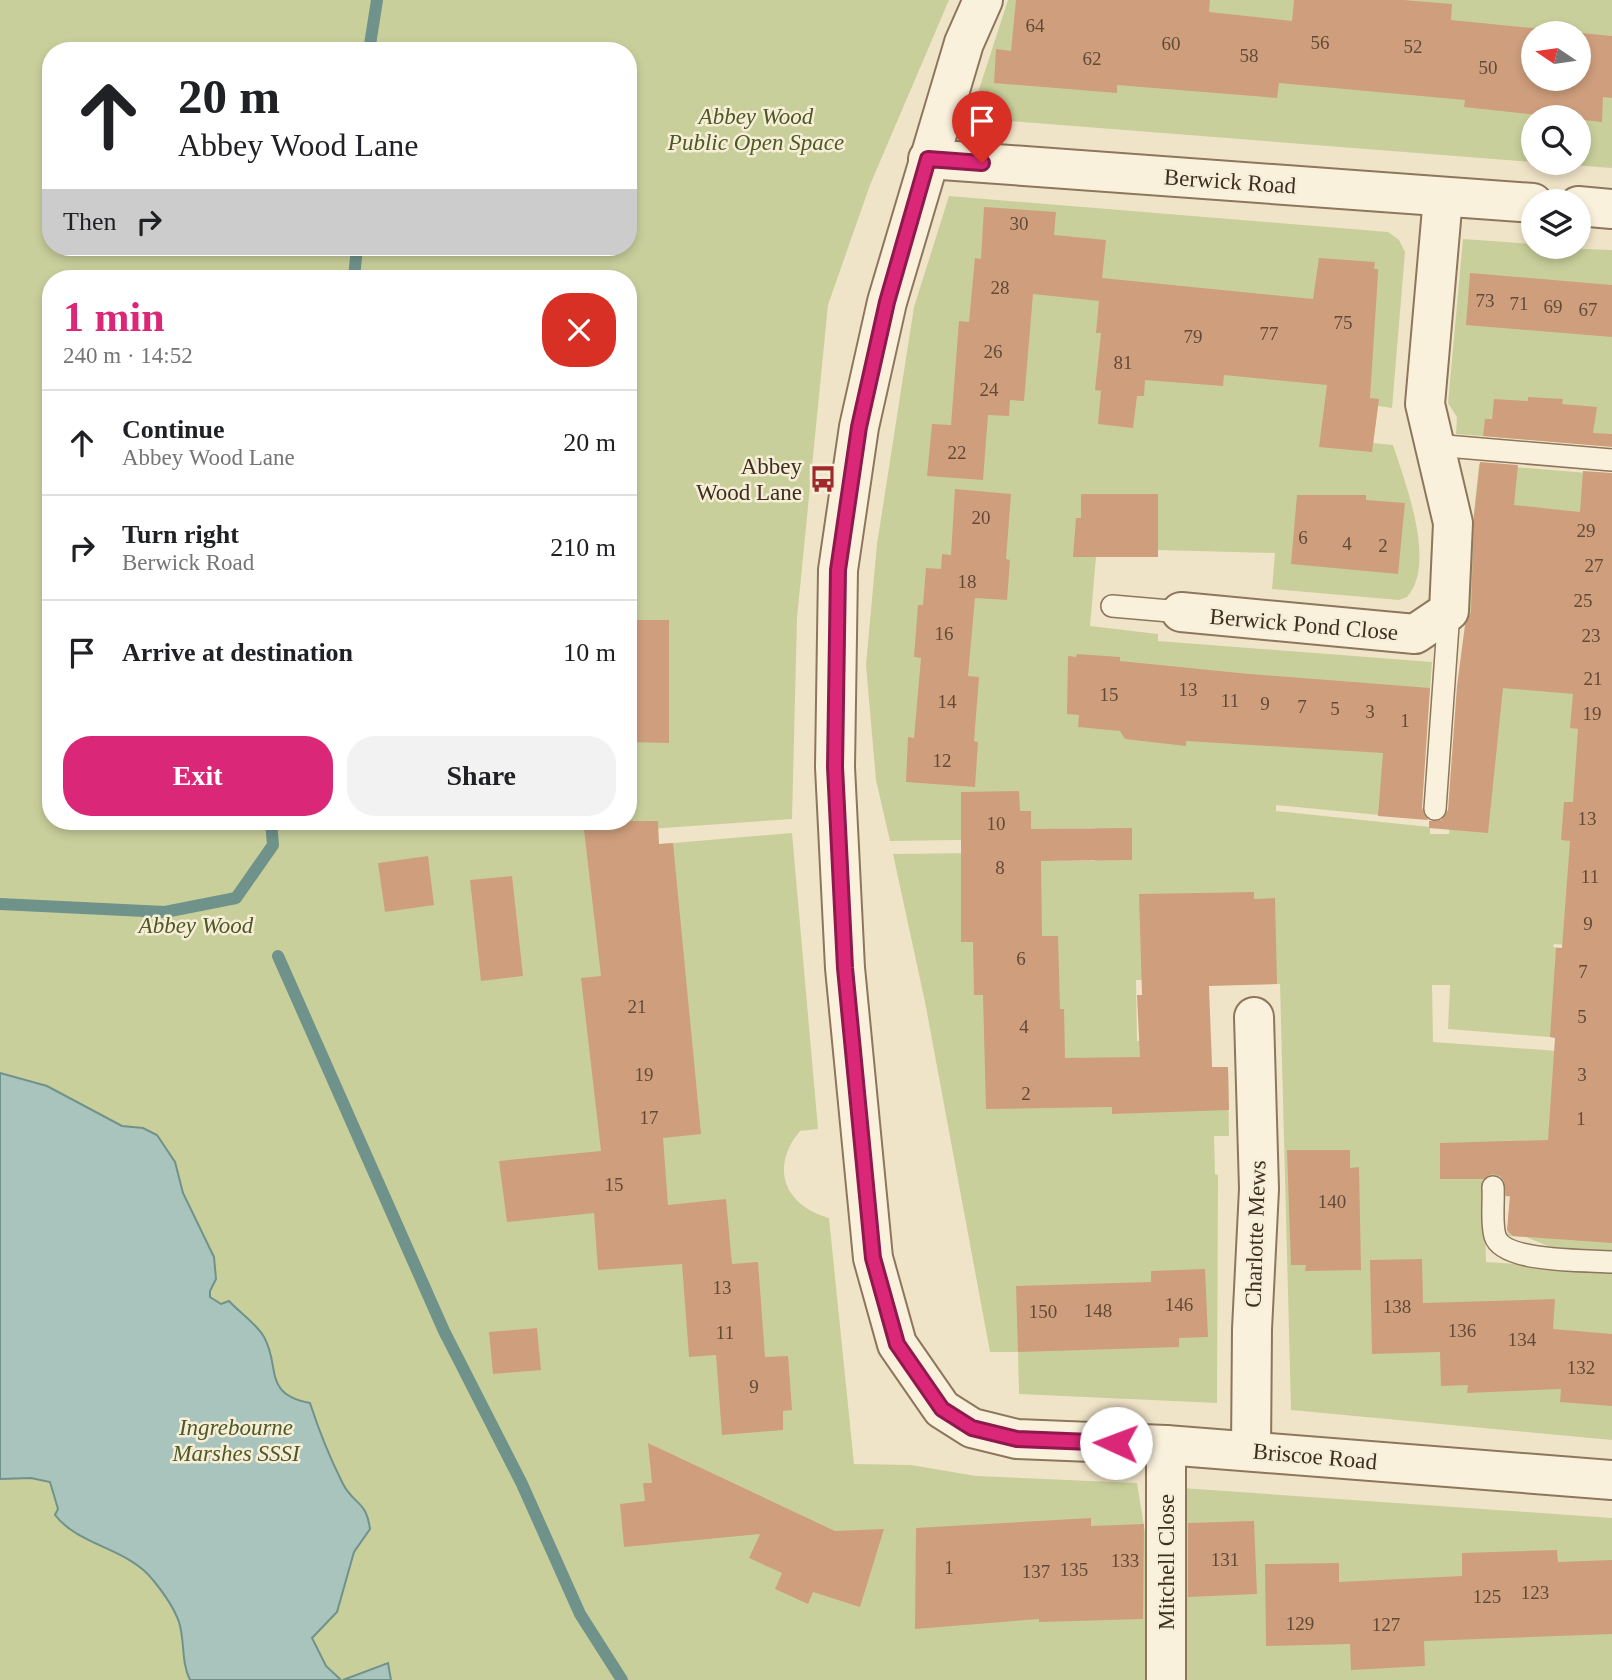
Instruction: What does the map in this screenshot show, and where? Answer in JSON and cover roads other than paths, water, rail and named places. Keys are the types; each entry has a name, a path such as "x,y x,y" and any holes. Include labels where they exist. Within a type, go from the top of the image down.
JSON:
{"street":[{"path":"928,159 964,43 983,0"},
{"name":"Berwick Road","path":"928,159 1521,202"},
{"name":"Briscoe Road","path":"928,159 887,302 859,427 838,570 835,767 845,968 873,1258 897,1344 942,1409 972,1428 1017,1439 1166,1445 1612,1480"},
{"path":"1443,197 1424,404 1453,523 1449,611"},
{"path":"1591,207 1612,209"},
{"name":"Berwick Pond Close","path":"1181,612 1415,634 1449,611"},
{"name":"Charlotte Mews","path":"1251,1451 1252,1329 1259,1189 1254,1017"},
{"name":"Mitchell Close","path":"1166,1445 1166,1680"}],"lane":[{"path":"1434,445 1612,460"},
{"name":"Berwick Pond Close","path":"1112,606 1181,612"},
{"path":"1435,809 1449,611"},
{"path":"1493,1187 1495,1238 1504,1249 1525,1256 1612,1262"}],"water":[{"path":"0,1073 47,1086 122,1126 143,1128 157,1135 175,1162 183,1193 214,1257 216,1279 210,1297 221,1304 229,1301 261,1332 269,1348 279,1386 295,1399 310,1403 343,1484 366,1513 370,1529 354,1552 337,1612 312,1638 326,1666 341,1680 190,1680 185,1666 179,1622 168,1600 143,1569 65,1525 55,1515 58,1509 50,1482 31,1478 0,1479"},
{"path":"388,1663 391,1680 343,1680"}],"waterway":[{"path":"370,42 377,0"},
{"path":"355,270 356,256"},
{"path":"0,904 165,912 236,898 273,845 272,830"},
{"path":"278,956 444,1331 522,1484 580,1614 622,1680"}],"place":[{"name":"Abbey Wood Lane","path":"823,479"}],"park label":[{"name":"Abbey Wood Public Open Space","path":"756,129"},
{"name":"Abbey Wood","path":"196,925"},
{"name":"Ingrebourne Marshes SSSI","path":"236,1440"}]}
